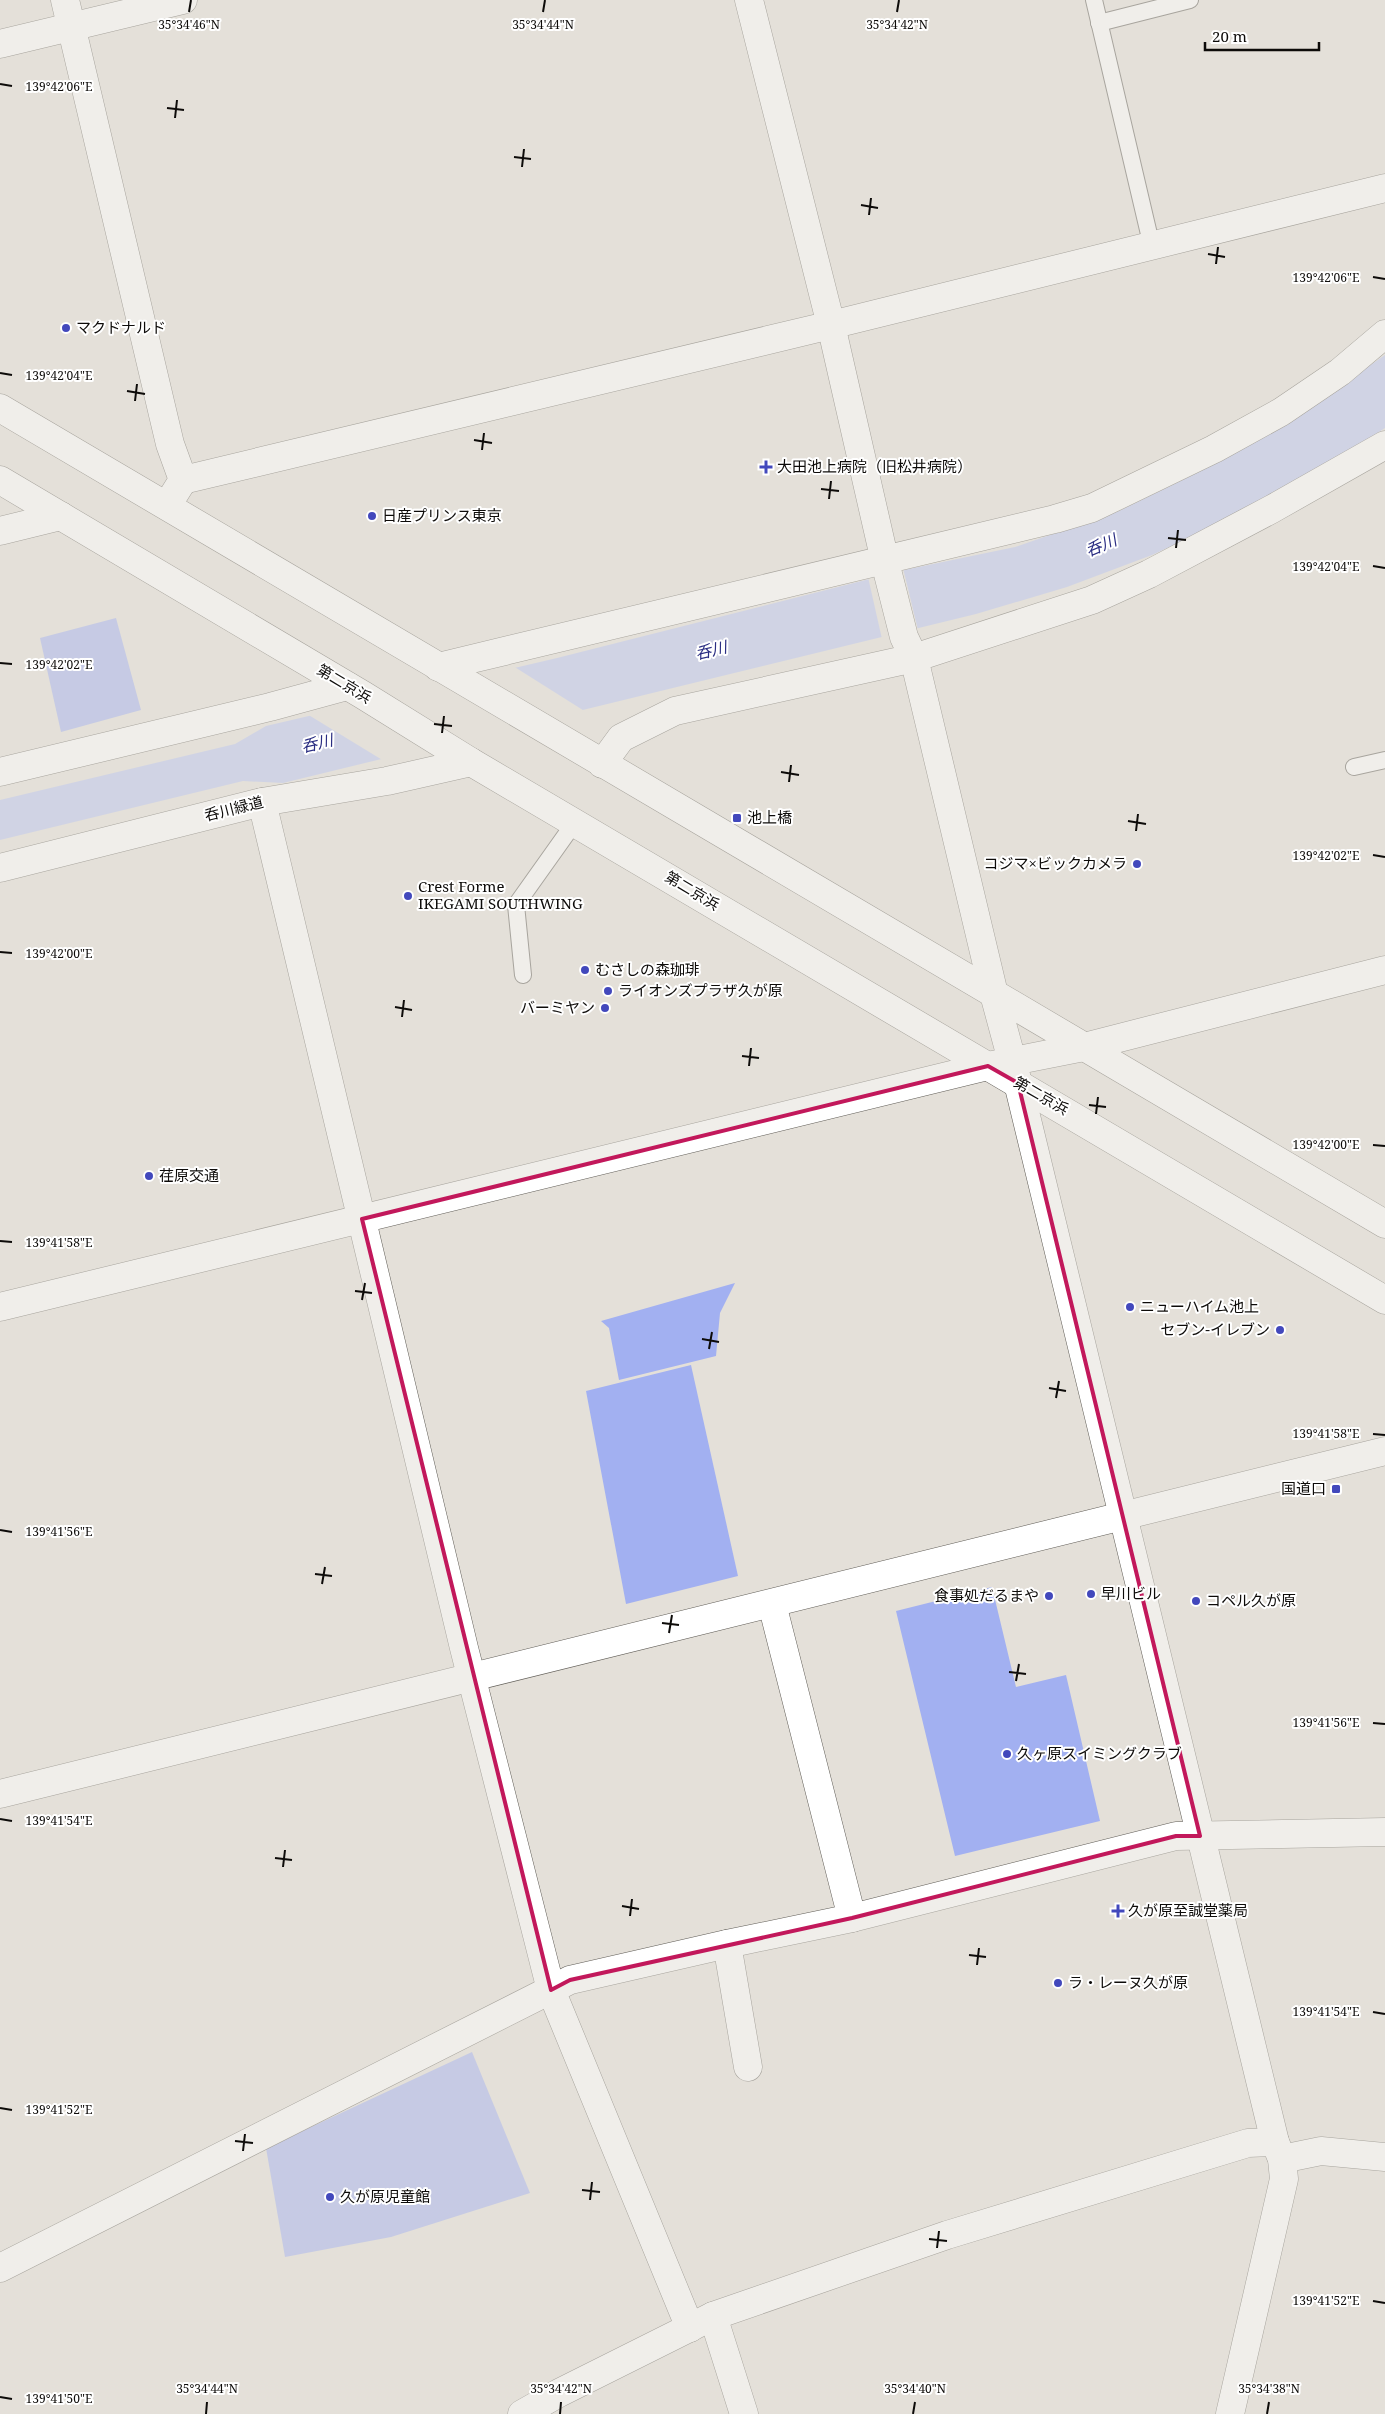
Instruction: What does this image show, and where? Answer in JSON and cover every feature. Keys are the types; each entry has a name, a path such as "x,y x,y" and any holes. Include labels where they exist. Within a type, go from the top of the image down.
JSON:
{"main road":[{"path":"65,0 170,444 183,480"},
{"path":"0,44 183,0"},
{"path":"749,0 831,325 886,564 909,648 994,994 1006,1070 1123,1517 1284,2179 1230,2414"},
{"path":"168,506 183,480 831,325 1385,188"},
{"path":"445,670 886,564 1092,508 1214,449 1281,412 1340,372 1385,334"},
{"path":"0,408 1385,1224"},
{"path":"602,764 621,738 675,711 1092,600 1149,574 1272,509 1385,445"},
{"name":"第二京浜","path":"0,480 355,690 461,756 1006,1070 1385,1300"},
{"path":"0,530 61,516"},
{"path":"0,772 270,707 355,690"},
{"name":"呑川緑道","path":"0,868 262,802 387,781 461,756"},
{"path":"262,802 472,1679 551,1990 744,2414"},
{"path":"0,1307 362,1220 1006,1070 1084,1047 1385,970"},
{"path":"0,1794 472,1679 1385,1451"},
{"path":"772,1604 852,1918"},
{"path":"0,2268 570,1980 852,1918 1176,1836 1385,1832"},
{"path":"727,1944 748,2067"},
{"path":"522,2414 559,2393 702,2322 947,2235 1248,2143 1278,2151 1321,2151 1385,2157"}],"lane":[{"path":"1094,0 1152,247"},
{"path":"1099,23 1190,0"},
{"path":"1354,767 1385,760"},
{"path":"523,975 516,906 575,822"}],"highlighted area":[{"path":"988,1066 1018,1083 1200,1836 1176,1836 852,1918 570,1980 551,1990 362,1219"}],"shaded area":[{"path":"116,618 141,710 61,732 40,638"},
{"path":"735,1283 720,1313 716,1356 619,1380 609,1328 601,1321"},
{"path":"691,1365 738,1576 626,1604 586,1391"},
{"name":"久ヶ原スイミングクラブ","path":"992,1587 1016,1687 1066,1675 1100,1821 955,1856 896,1611"},
{"path":"472,2052 530,2193 391,2237 285,2257 266,2148"}],"water":[{"name":"呑川","path":"1385,355 1385,428 1280,496 1152,555 1067,587 976,614 283,783 243,781 0,840 0,800 235,744 266,726 557,658 909,569 1015,547 1119,511 1213,465 1288,422"}],"pier":[{"path":"903,568 918,630 882,639 868,577"},
{"path":"513,666 586,712 384,761 307,714"}],"place":[{"name":"マクドナルド","path":"66,328"},
{"name":"大田池上病院（旧松井病院）","path":"766,467"},
{"name":"日産プリンス東京","path":"372,516"},
{"name":"池上橋","path":"737,818"},
{"name":"コジマ×ビックカメラ","path":"1137,864"},
{"name":"Crest Forme IKEGAMI SOUTHWING","path":"408,896"},
{"name":"むさしの森珈琲","path":"585,970"},
{"name":"ライオンズプラザ久が原","path":"608,991"},
{"name":"バーミヤン","path":"605,1008"},
{"name":"荏原交通","path":"149,1176"},
{"name":"ニューハイム池上","path":"1130,1307"},
{"name":"セブン-イレブン","path":"1280,1330"},
{"name":"国道口","path":"1336,1489"},
{"name":"早川ビル","path":"1091,1594"},
{"name":"食事処だるまや","path":"1049,1596"},
{"name":"コペル久が原","path":"1196,1601"},
{"name":"久ヶ原スイミングクラブ","path":"1007,1754"},
{"name":"久が原至誠堂薬局","path":"1118,1911"},
{"name":"ラ・レーヌ久が原","path":"1058,1983"},
{"name":"久が原児童館","path":"330,2197"}]}
